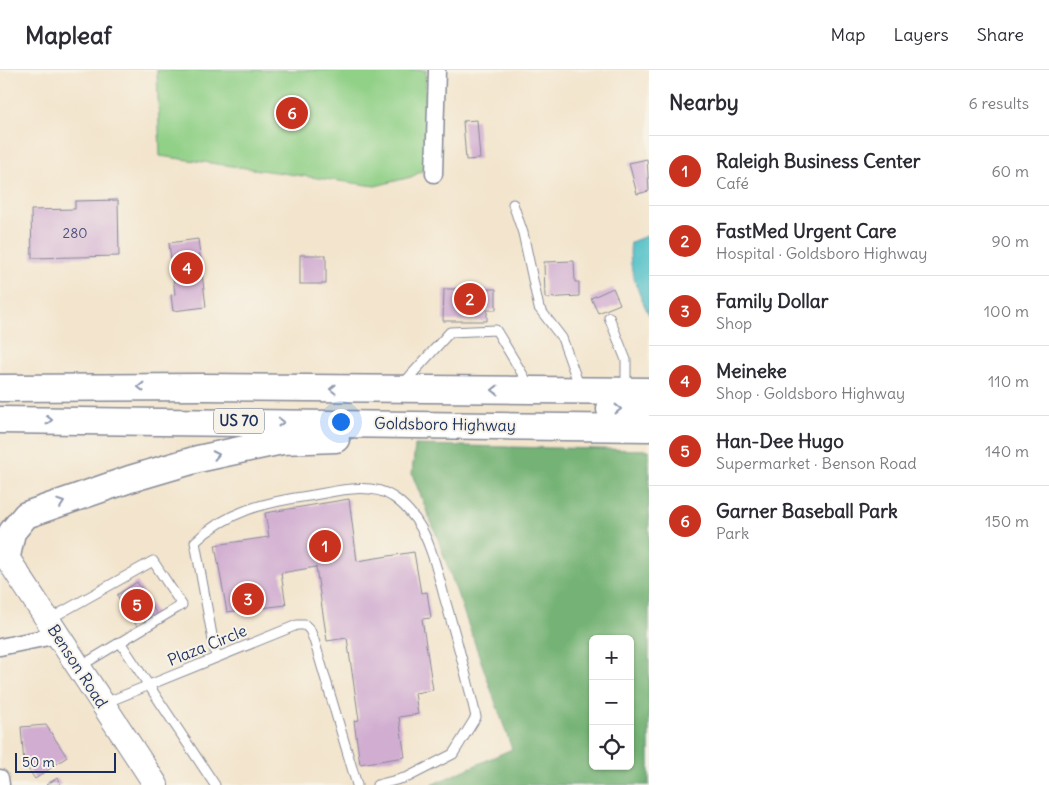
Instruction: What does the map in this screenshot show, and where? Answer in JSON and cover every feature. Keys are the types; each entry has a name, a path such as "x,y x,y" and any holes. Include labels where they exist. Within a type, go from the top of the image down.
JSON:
{"main road":[{"name":"Goldsboro Highway","path":"0,388 203,387 397,390 638,390"},
{"path":"377,423 510,410 649,409"},
{"name":"Goldsboro Highway","path":"0,420 478,424 649,428"},
{"path":"0,517 26,516 139,476 198,458 254,447 282,442 420,434 478,424"},
{"path":"2,552 12,532 26,516"},
{"name":"Benson Road","path":"2,552 156,785"}],"street":[{"path":"434,174 437,70"},
{"path":"0,647 53,628"},
{"path":"0,778 1,785"}],"lane":[{"path":"513,204 523,233 539,308 562,338 581,390"},
{"path":"609,316 638,390"},
{"path":"397,390 450,332 496,330 531,390"},
{"path":"216,657 194,542 211,527 236,513 290,498 348,490 372,490 393,496 411,513 422,529 440,580 476,717 453,754 408,777 377,785"},
{"path":"53,628 153,561 182,605 79,667"},
{"name":"Plaza Circle","path":"103,704 297,625 305,625 310,630 314,640 357,785"},
{"path":"120,642 215,785"}],"green space":[{"path":"157,70 426,70 424,170 411,177 375,186 160,156"},
{"path":"415,445 649,450 649,785 431,785 512,749 438,539 412,474"}],"water":[{"path":"649,235 649,315 634,279 630,251 631,242"}],"building":[{"path":"477,120 480,159 466,160 463,121"},
{"path":"647,159 649,191 637,194 629,163"},
{"path":"118,200 119,256 32,258 31,210 75,209 75,201"},
{"path":"198,239 206,307 173,311 171,295 175,294 169,243"},
{"path":"300,255 326,255 326,284 300,284"},
{"path":"574,261 575,282 579,282 579,296 545,298 544,262"},
{"path":"613,288 620,304 598,313 591,298"},
{"path":"444,289 496,289 496,310 487,310 487,321 443,321"},
{"path":"349,499 357,561 414,552 421,593 427,592 431,618 422,619 433,690 415,693 418,714 399,717 405,757 360,764 354,721 359,720 347,638 327,641 316,567 281,573 286,605 227,612 215,545 269,537 265,513"},
{"path":"137,582 158,616 138,628 117,595"},
{"path":"46,725 67,757 35,779 24,763 21,727"},
{"path":"57,778 61,785 46,785"}],"place":[{"name":"Garner Baseball Park","path":"292,113"},
{"name":"Meineke","path":"187,268"},
{"name":"FastMed Urgent Care","path":"470,299"},
{"name":"Raleigh Business Center","path":"325,546"},
{"name":"Family Dollar","path":"248,599"},
{"name":"Han-Dee Hugo","path":"137,605"}]}
